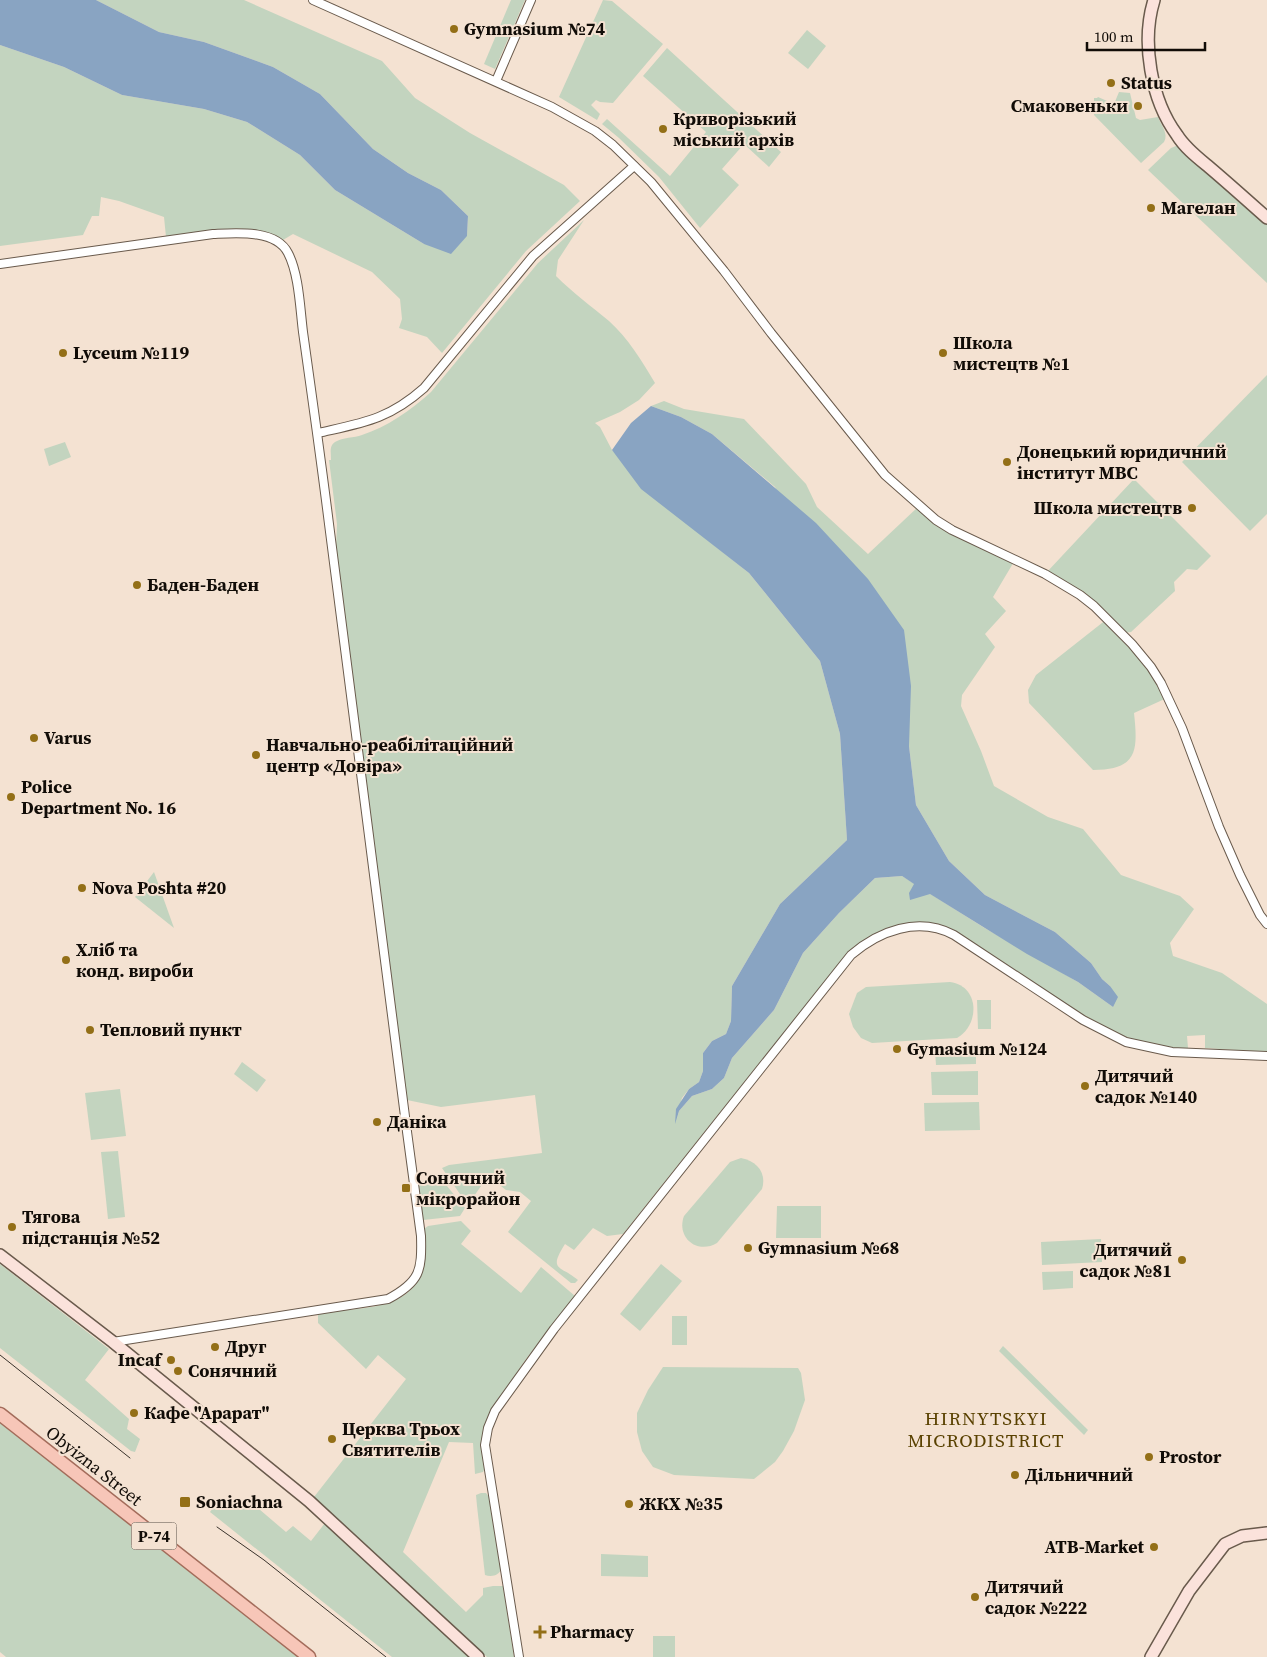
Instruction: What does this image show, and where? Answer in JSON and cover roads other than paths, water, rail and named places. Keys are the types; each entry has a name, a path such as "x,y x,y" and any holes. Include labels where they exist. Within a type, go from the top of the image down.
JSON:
{"main road":[{"name":"Obyizna Street","path":"0,1414 309,1657"}],"street":[{"path":"313,0 552,107 595,131 613,145 652,184 724,271 771,333 885,475 936,520 952,530 1045,574 1080,595 1094,606 1132,644 1151,667 1168,697 1182,728 1219,827 1240,875 1260,915 1267,924"},
{"path":"496,81 530,0"},
{"path":"1154,0 1148,31 1148,54 1163,112 1177,136 1189,149 1267,218"},
{"path":"318,433 371,421 396,410 410,400 424,388 532,256 634,166"},
{"path":"0,264 213,234 254,234 270,238 287,250 296,280 318,433 421,1236 422,1259 416,1276 405,1290 388,1299 113,1342"},
{"path":"519,1657 485,1445 488,1428 495,1411 580,1295 851,955 864,944 890,931 912,926 936,928 954,935 1083,1020 1126,1042 1172,1052 1267,1056"},
{"path":"0,1255 113,1342 310,1501 478,1657"},
{"path":"1151,1657 1189,1591 1225,1544 1242,1536 1267,1533"}],"water":[{"path":"0,0 96,0 159,32 204,42 273,67 320,94 373,149 408,173 441,190 468,216 467,236 451,254 424,244 335,190 300,155 247,122 204,109 122,95 64,67 0,45"},
{"path":"651,406 681,417 712,434 816,523 868,579 904,630 911,686 909,746 916,805 949,861 985,895 1055,932 1091,963 1118,997 1113,1007 1078,982 1027,954 930,894 910,900 909,893 914,884 902,876 875,878 839,913 803,953 774,1010 732,1058 724,1078 712,1089 692,1096 679,1111 675,1124 676,1109 689,1089 699,1082 703,1071 703,1053 712,1041 726,1034 731,1021 732,986 780,904 847,840 840,734 820,661 749,573 641,489 612,450 631,423"}],"tram line":[{"path":"0,1355 130,1458"},
{"path":"217,1527 264,1560 386,1657"}],"place":[{"name":"Gymnasium №74","path":"454,29"},
{"name":"Status","path":"1111,83"},
{"name":"Смаковеньки","path":"1138,106"},
{"name":"Криворізький міський архів","path":"663,129"},
{"name":"Магелан","path":"1151,208"},
{"name":"Lyceum №119","path":"63,353"},
{"name":"Школа мистецтв №1","path":"943,353"},
{"name":"Донецький юридичний інститут МВС","path":"1007,462"},
{"name":"Школа мистецтв","path":"1192,508"},
{"name":"Баден-Баден","path":"137,585"},
{"name":"Varus","path":"34,738"},
{"name":"Навчально-реабілітаційний центр «Довіра»","path":"256,755"},
{"name":"Police Department No. 16","path":"11,797"},
{"name":"Nova Poshta #20","path":"82,888"},
{"name":"Хліб та конд. вироби","path":"66,960"},
{"name":"Тепловий пункт","path":"90,1030"},
{"name":"Gymasium №124","path":"897,1049"},
{"name":"Дитячий садок №140","path":"1085,1086"},
{"name":"Даніка","path":"377,1122"},
{"name":"Сонячний мікрорайон","path":"406,1188"},
{"name":"Тягова підстанція №52","path":"12,1227"},
{"name":"Gymnasium №68","path":"748,1248"},
{"name":"Дитячий садок №81","path":"1182,1260"},
{"name":"Друг","path":"215,1347"},
{"name":"Incaf","path":"171,1360"},
{"name":"Сонячний","path":"178,1371"},
{"name":"Кафе \"Арарат\"","path":"134,1413"},
{"name":"Церква Трьох Святителів","path":"332,1439"},
{"name":"Prostor","path":"1149,1457"},
{"name":"Дільничний","path":"1015,1475"},
{"name":"Soniachna","path":"185,1502"},
{"name":"ЖКХ №35","path":"629,1504"},
{"name":"ATB-Market","path":"1154,1547"},
{"name":"Дитячий садок №222","path":"975,1597"},
{"name":"Pharmacy","path":"540,1632"}],"district":[{"name":"HIRNYTSKYI MICRODISTRICT","path":"986,1429"}]}
